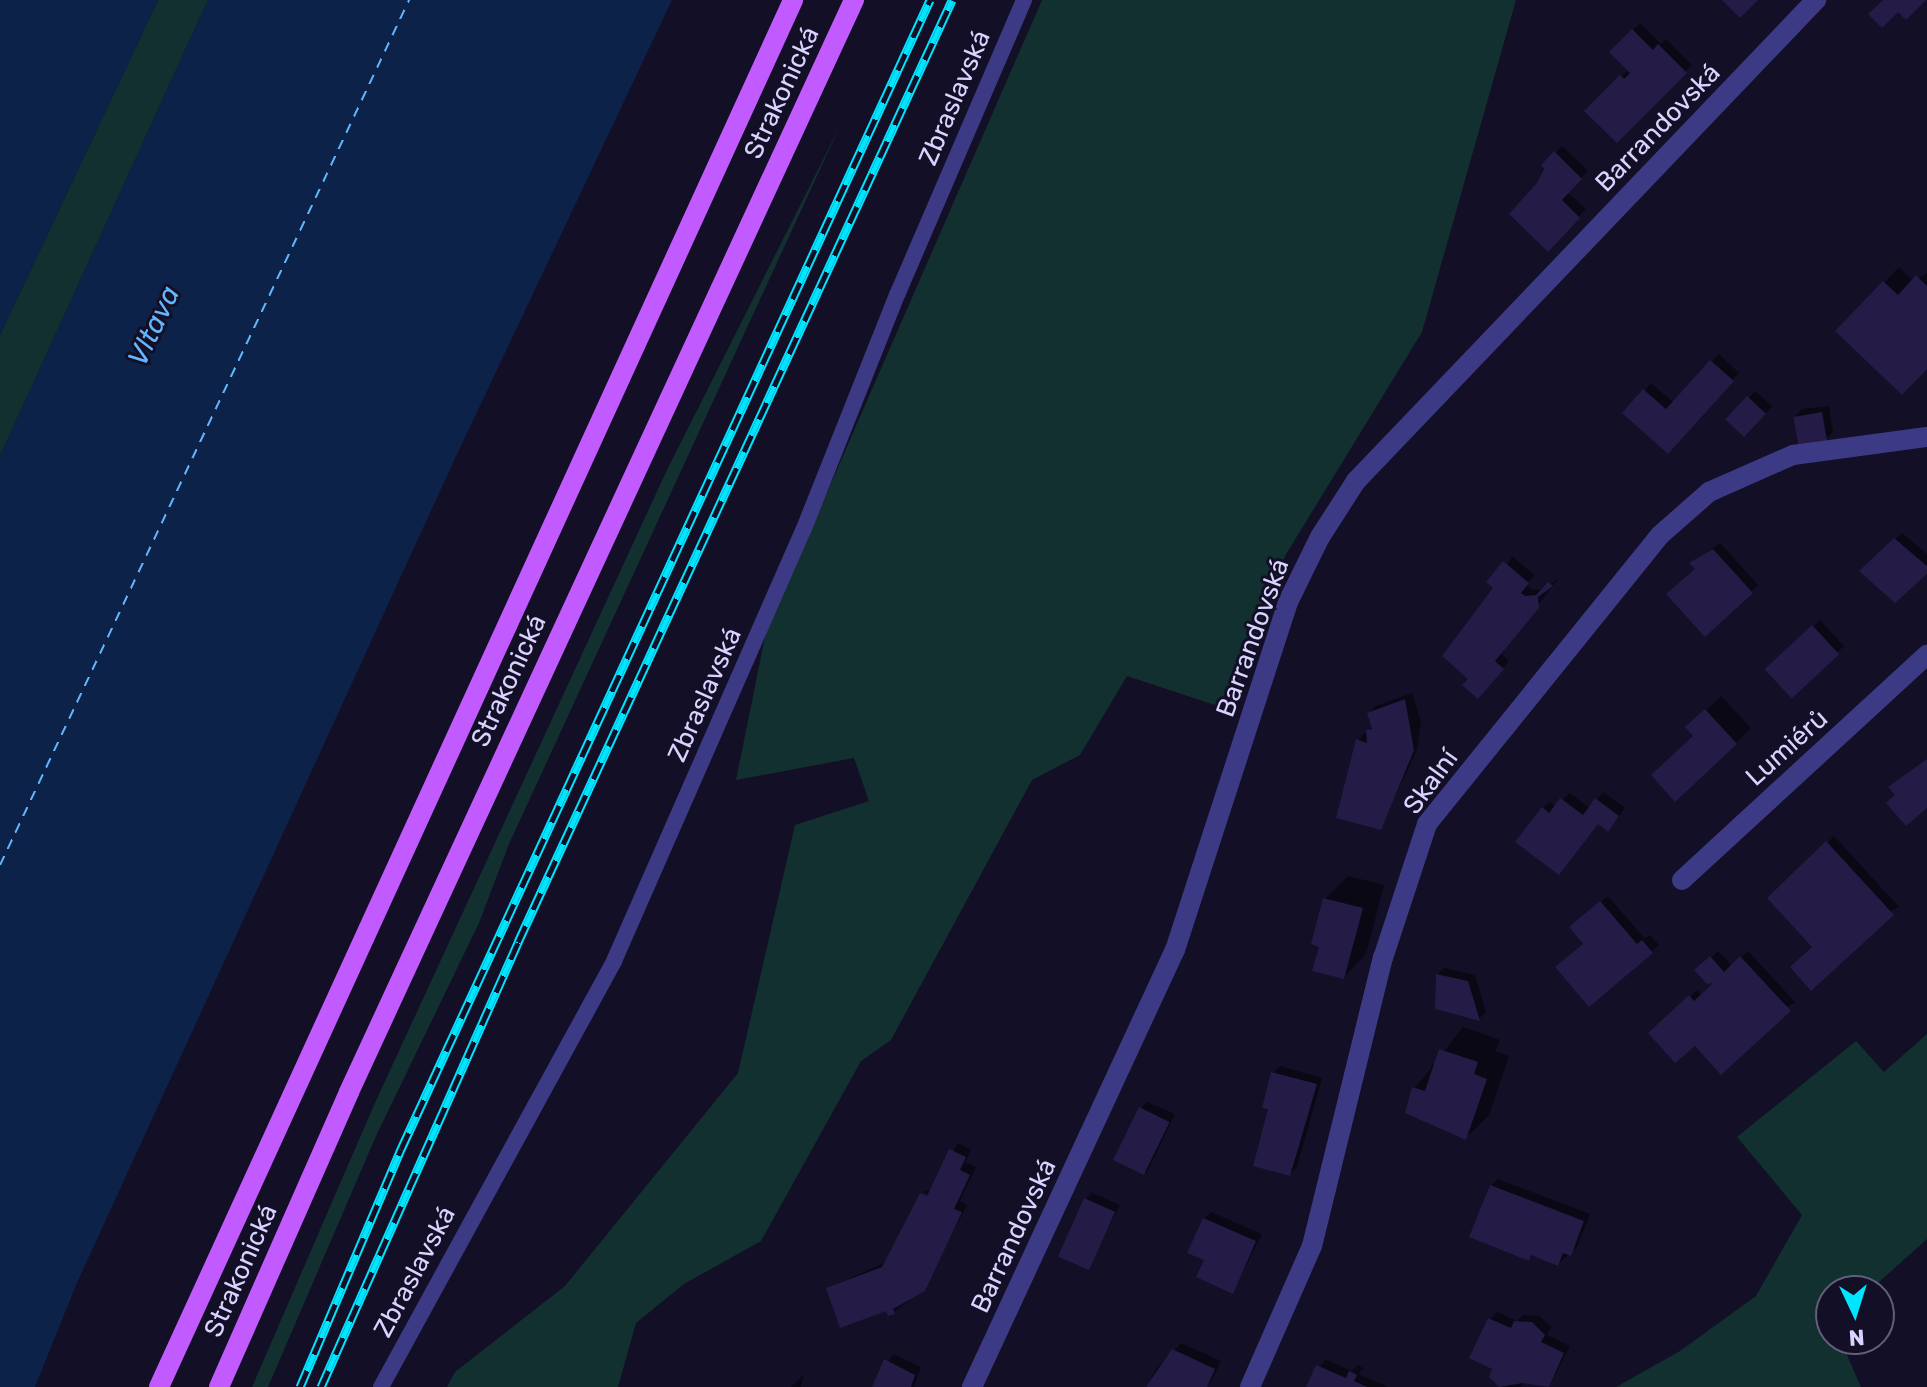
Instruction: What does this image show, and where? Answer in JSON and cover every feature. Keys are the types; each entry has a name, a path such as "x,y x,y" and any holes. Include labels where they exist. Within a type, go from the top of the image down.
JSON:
{"main road":[{"name":"Strakonická","path":"159,1387 793,0"},
{"name":"Strakonická","path":"219,1387 349,1092 854,0"}],"street":[{"name":"Barrandovská","path":"972,1387 1175,950 1288,602 1320,537 1356,481 1816,0"},
{"name":"Skalní","path":"1250,1387 1312,1246 1383,958 1427,824 1659,536 1709,492 1793,455 1927,437"},
{"name":"Lumiérů","path":"1682,880 1927,655"}],"lane":[{"name":"Zbraslavská","path":"381,1387 614,961 803,531 897,295 1024,0"}],"green space":[{"path":"158,0 208,0 0,456 0,335"},
{"path":"1042,0 1516,0 1422,332 1285,556 1230,710 1127,676 1080,755 1032,780 891,1040 861,1061 761,1241 684,1284 636,1323 618,1387 447,1387 455,1372 565,1286 738,1073 795,825 869,801 854,758 736,780 766,632"},
{"path":"840,126 509,844 479,923 376,1136 268,1387 252,1387 374,1105 666,472"},
{"path":"1927,1034 1927,1239 1887,1275 1815,1275 1815,1355 1847,1355 1861,1387 1616,1387 1680,1351 1756,1296 1802,1215 1737,1137 1856,1041 1884,1072"}],"water":[{"path":"0,0 158,0 0,335"},
{"name":"Vltava","path":"208,0 672,0 451,467 76,1285 35,1387 0,1387 0,456"}],"building":[{"path":"1722,0 1758,0 1740,18"},
{"path":"1883,0 1926,0 1906,20 1898,12 1882,28 1868,14"},
{"path":"1632,29 1653,50 1658,44 1687,73 1617,143 1584,111 1620,75 1624,79 1630,73 1609,52"},
{"path":"1554,151 1582,179 1562,200 1580,218 1548,252 1509,214 1536,184 1544,169 1541,165"},
{"path":"1916,275 1927,286 1927,369 1902,395 1835,331 1883,281 1898,295"},
{"path":"1710,360 1734,381 1668,454 1622,413 1643,389 1666,409"},
{"path":"1747,396 1766,414 1744,437 1725,419"},
{"path":"1822,412 1827,441 1798,446 1793,417"},
{"path":"1894,538 1927,566 1927,574 1895,603 1859,571"},
{"path":"1713,549 1753,593 1705,637 1666,594 1695,569 1689,563"},
{"path":"1503,561 1529,583 1521,593 1525,596 1536,595 1548,582 1553,586 1538,597 1539,608 1495,661 1504,669 1478,699 1462,685 1468,679 1442,656 1493,588 1486,582"},
{"path":"1812,625 1839,654 1792,699 1764,669"},
{"path":"1405,699 1414,750 1381,830 1336,818 1356,739 1367,743 1366,730 1372,729 1367,713"},
{"path":"1705,709 1737,744 1675,802 1651,775 1693,736 1685,727"},
{"path":"1927,759 1927,808 1906,826 1886,803 1895,795 1888,787"},
{"path":"1560,798 1583,815 1595,798 1619,816 1608,832 1598,824 1559,875 1515,842 1542,807 1549,813"},
{"path":"1826,841 1894,915 1811,991 1790,967 1812,947 1767,898"},
{"path":"1323,898 1363,908 1344,979 1312,971 1319,947 1311,944"},
{"path":"1600,901 1637,944 1642,940 1653,953 1589,1007 1555,967 1583,944 1569,927"},
{"path":"1710,956 1724,972 1740,956 1791,1011 1721,1075 1695,1046 1675,1063 1648,1033 1689,995 1694,1001 1713,983 1707,984 1694,970"},
{"path":"1436,974 1468,981 1480,1021 1435,1009"},
{"path":"1439,1049 1478,1062 1474,1074 1487,1079 1466,1140 1405,1113 1412,1087 1425,1091"},
{"path":"1271,1072 1317,1084 1290,1176 1253,1166 1268,1109 1262,1108"},
{"path":"1139,1107 1170,1122 1144,1175 1113,1160"},
{"path":"949,1149 966,1157 960,1170 970,1175 954,1209 962,1212 925,1291 893,1309 895,1314 888,1316 886,1311 840,1328 826,1288 882,1267 920,1193 927,1196"},
{"path":"1490,1185 1584,1221 1571,1256 1563,1253 1558,1266 1531,1255 1529,1261 1469,1237"},
{"path":"1084,1198 1115,1212 1089,1270 1058,1256"},
{"path":"1203,1218 1256,1241 1233,1294 1196,1277 1204,1260 1187,1253"},
{"path":"1488,1318 1511,1328 1514,1321 1532,1322 1545,1335 1541,1342 1564,1353 1549,1387 1523,1383 1499,1387 1489,1377 1492,1369 1469,1358"},
{"path":"1172,1349 1215,1369 1207,1387 1146,1387"},
{"path":"884,1359 915,1375 911,1387 872,1387"},
{"path":"1316,1365 1346,1378 1349,1371 1357,1375 1354,1381 1367,1387 1306,1387"}],"ferry route":[{"path":"0,865 409,0"}],"railway":[{"path":"300,1387 401,1149 930,0"},
{"path":"321,1387 518,942 952,0"}]}
